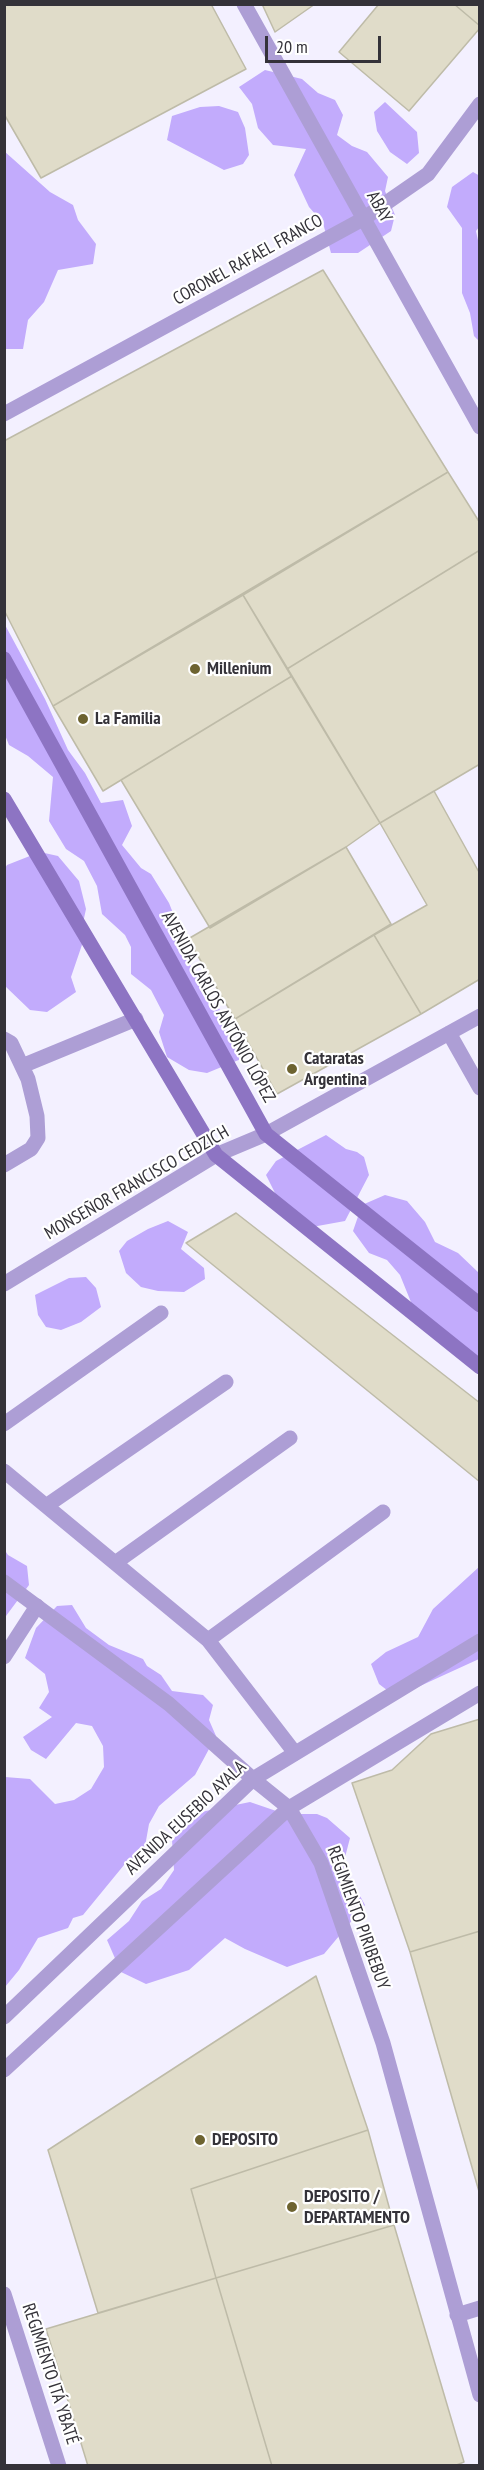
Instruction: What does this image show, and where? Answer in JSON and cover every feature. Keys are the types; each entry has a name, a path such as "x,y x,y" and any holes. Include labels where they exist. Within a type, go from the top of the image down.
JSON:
{"main road":[{"name":"AVENIDA CARLOS ANTÓNIO LÓPEZ","path":"4,659 266,1134 480,1305"},
{"path":"4,799 216,1155 480,1367"}],"street":[{"name":"ABAY","path":"244,4 480,427"},
{"name":"CORONEL RAFAEL FRANCO","path":"4,414 363,219 428,174 480,104"},
{"name":"MONSEÑOR FRANCISCO CEDZICH","path":"4,1284 216,1155 266,1134 480,1016"},
{"path":"22,1066 136,1019"},
{"path":"449,1033 480,1088"},
{"path":"4,1039 11,1043 28,1079 37,1116 38,1138 31,1149 4,1165"},
{"path":"4,1424 162,1313"},
{"path":"46,1506 226,1382"},
{"path":"115,1563 290,1438"},
{"path":"4,1471 208,1640 295,1753"},
{"path":"208,1640 383,1512"},
{"name":"REGIMIENTO PIRIBEBUY","path":"4,1582 169,1704 289,1808 321,1863 383,2043 457,2315 474,2354 480,2396"},
{"path":"4,1657 37,1606"},
{"name":"AVENIDA EUSEBIO AYALA","path":"4,2017 253,1779 480,1641"},
{"path":"4,2070 289,1808 480,1693"},
{"name":"REGIMIENTO ITÁ YBATÉ","path":"4,2294 59,2466"},
{"path":"457,2315 480,2308"}],"shaded area":[{"path":"265,70 302,79 318,93 335,100 343,115 337,135 352,146 367,152 388,177 385,191 395,215 391,231 358,253 331,253 323,223 309,207 294,175 306,149 273,145 258,128 252,104 239,87"},
{"path":"385,102 417,132 419,153 407,164 390,152 377,131 374,112"},
{"path":"219,106 238,112 245,128 249,155 243,164 224,170 167,140 172,116 200,107"},
{"path":"4,151 50,192 73,205 78,220 96,244 93,264 58,270 44,302 28,320 23,349 5,349"},
{"path":"473,172 480,176 479,227 476,231 480,250 479,341 474,336 470,313 462,293 462,228 447,207 452,187"},
{"path":"4,623 45,699 68,750 85,773 101,803 123,800 132,826 122,845 141,868 151,874 169,903 177,923 177,938 182,954 198,976 202,989 219,1008 241,1059 207,1073 189,1070 167,1057 159,1032 164,1015 151,990 131,974 131,947 125,935 102,914 97,886 84,861 66,849 49,821 53,777 28,756 9,745 5,735"},
{"path":"40,852 58,856 79,881 86,909 83,923 85,936 71,977 76,992 47,1012 30,1010 5,986 4,870 7,865"},
{"path":"326,1135 346,1149 364,1157 369,1175 345,1221 312,1227 277,1197 266,1175 276,1161"},
{"path":"385,1195 407,1201 425,1222 435,1242 458,1253 479,1273 479,1371 415,1312 400,1275 387,1260 369,1253 353,1231 362,1205"},
{"path":"168,1221 188,1232 181,1249 204,1268 205,1279 184,1292 158,1291 141,1287 126,1273 119,1251 127,1241"},
{"path":"86,1277 96,1288 101,1307 81,1322 61,1330 46,1327 38,1315 35,1295 69,1278"},
{"path":"4,1549 8,1555 27,1566 29,1585 6,1616"},
{"path":"479,1567 479,1659 396,1697 379,1684 371,1664 386,1652 418,1637 433,1609"},
{"path":"72,1605 86,1628 109,1645 143,1659 147,1666 161,1675 172,1691 203,1695 213,1705 209,1720 216,1736 195,1775 159,1806 149,1824 144,1852 124,1865 83,1915 73,1918 68,1928 38,1938 19,1970 5,1987 5,1777 30,1779 55,1804 74,1800 91,1789 104,1767 103,1746 92,1726 76,1723 46,1759 31,1750 23,1737 52,1717 39,1708 49,1692 45,1674 25,1658 36,1628 57,1606"},
{"path":"250,1802 285,1814 317,1814 327,1818 350,1838 343,1865 365,1905 324,1954 287,1967 225,1938 189,1970 146,1984 121,1972 107,1940 129,1921 142,1901 161,1889 174,1870 172,1840 201,1812"}],"building":[{"path":"4,4 211,4 246,69 41,178 4,114"},
{"path":"262,4 315,4 275,32"},
{"path":"379,4 454,4 480,26 409,111 339,52"},
{"path":"454,4 480,4 480,26"},
{"path":"323,270 448,472 53,706 4,610 4,441"},
{"path":"448,472 480,523 480,550 287,669 243,595"},
{"path":"480,550 480,764 380,823 287,669"},
{"path":"243,595 292,676 103,791 53,706"},
{"path":"292,676 380,823 346,847 210,928 121,780"},
{"path":"434,791 480,874 480,979 421,1014 374,935 427,905 380,823"},
{"path":"346,847 391,924 235,1019 188,939"},
{"path":"374,935 421,1014 277,1094 235,1019"},
{"path":"236,1213 480,1403 480,1482 186,1243"},
{"path":"480,1719 480,1931 410,1952 352,1783 392,1770 431,1734"},
{"path":"480,1931 480,2195 410,1952"},
{"name":"DEPOSITO","path":"316,1976 368,2130 191,2189 216,2278 98,2313 48,2150"},
{"name":"DEPOSITO / DEPARTAMENTO","path":"368,2130 394,2225 216,2278 191,2189"},
{"path":"394,2225 464,2462 454,2466 272,2466 216,2278"},
{"path":"216,2278 272,2466 88,2466 46,2329"}],"place":[{"name":"Millenium","path":"195,669"},
{"name":"La Familia","path":"83,719"},
{"name":"Cataratas Argentina","path":"292,1069"},
{"name":"DEPOSITO","path":"200,2140"},
{"name":"DEPOSITO / DEPARTAMENTO","path":"292,2207"}]}
